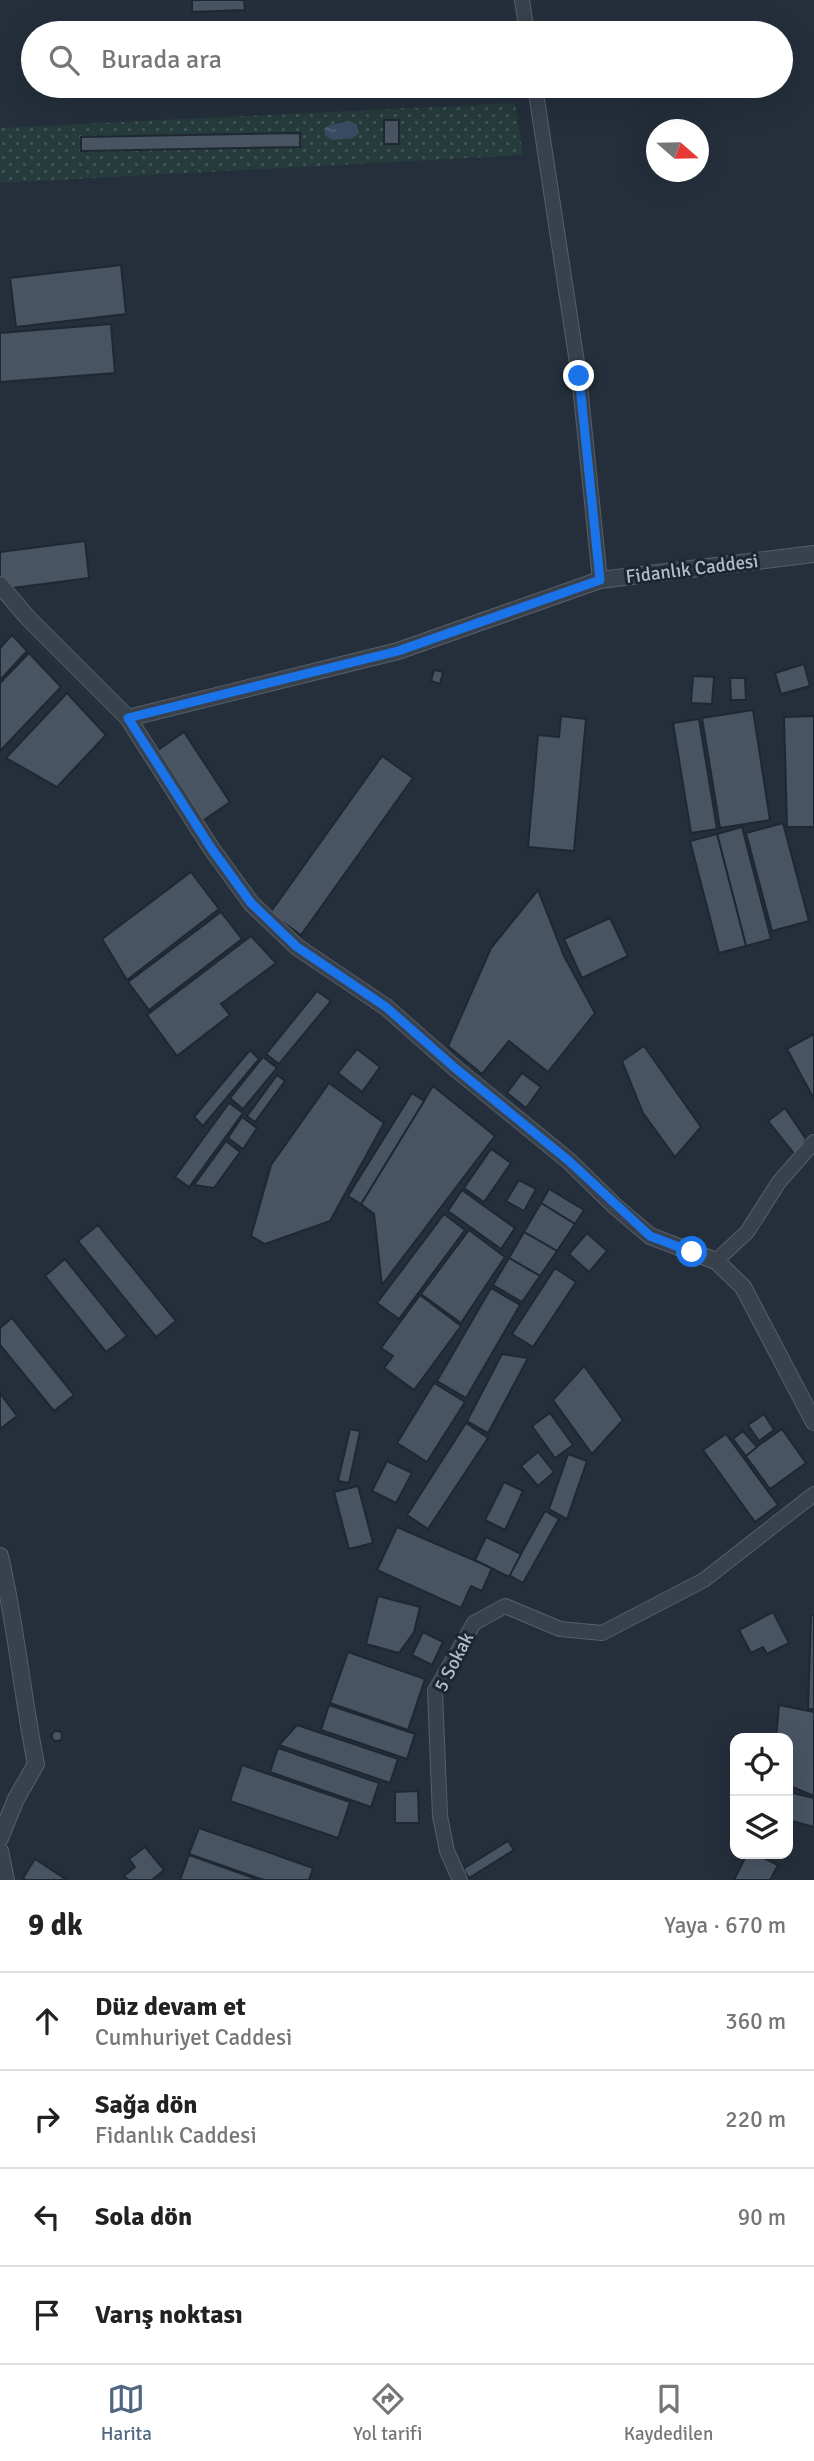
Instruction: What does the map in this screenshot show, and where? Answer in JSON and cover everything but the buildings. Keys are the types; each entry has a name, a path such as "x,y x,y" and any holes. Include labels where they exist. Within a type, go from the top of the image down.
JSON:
{"street":[{"path":"522,0 525,21"},
{"path":"537,98 579,376 600,580"},
{"name":"Fidanlık Caddesi","path":"128,718 398,651 600,580 814,554"},
{"path":"0,585 28,618 128,718 211,848 251,903 297,947 386,1007 455,1068 569,1161 650,1236 716,1261 743,1287 814,1422"},
{"path":"716,1261 747,1232 779,1182 814,1142"},
{"name":"5 Sokak","path":"460,1880 447,1852 440,1816 435,1691 474,1623 505,1606 560,1629 602,1633 704,1580 814,1494"},
{"path":"0,1556 9,1593 24,1708 36,1764 16,1799 0,1838"},
{"path":"0,1851 6,1880"}],"green space":[{"path":"515,103 523,155 0,183 0,128"}],"water":[{"path":"350,121 357,125 359,133 353,138 332,140 325,135 325,128 330,125"}],"route":[{"path":"579,376 600,580 398,651 128,718 211,848 251,903 297,947 386,1007 455,1068 569,1161 650,1236 692,1252"}]}
